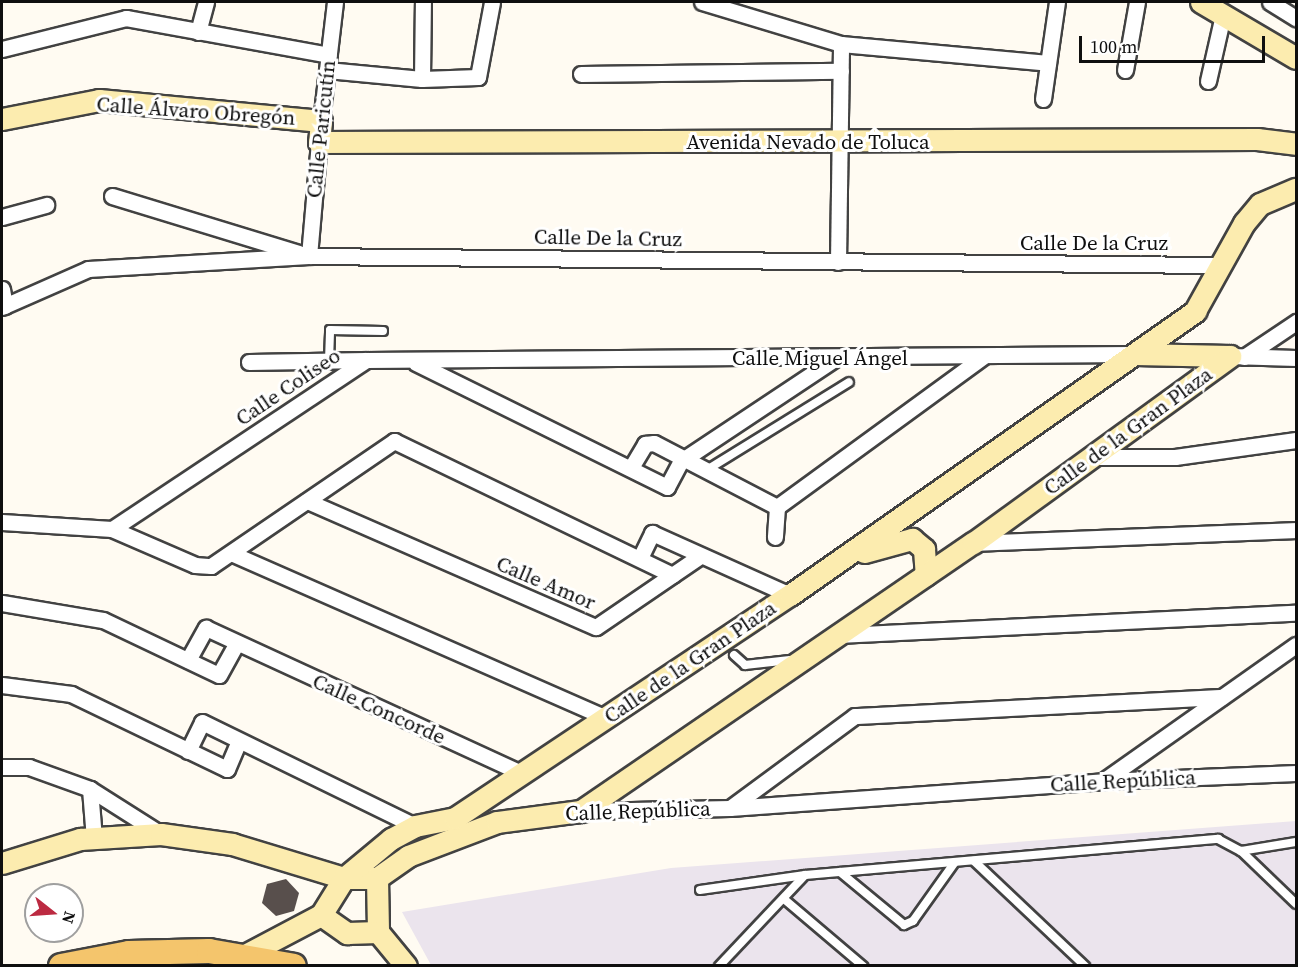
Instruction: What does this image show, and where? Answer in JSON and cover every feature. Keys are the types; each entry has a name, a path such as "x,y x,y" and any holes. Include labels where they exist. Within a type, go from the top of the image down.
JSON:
{"main road":[{"path":"61,966 129,953 245,955 294,966"}],"street":[{"path":"198,32 206,2"},
{"name":"Calle Paricutín","path":"309,256 321,121 335,2"},
{"path":"422,79 423,2"},
{"path":"2,49 126,18 198,32 328,63 422,79 478,77 492,2"},
{"path":"1043,99 1057,2"},
{"path":"1125,70 1137,2"},
{"path":"1202,2 1296,58"},
{"path":"1270,2 1296,18"},
{"path":"708,3 841,44 1048,63"},
{"path":"1208,81 1223,15"},
{"path":"838,262 841,44"},
{"path":"581,74 841,71"},
{"name":"Calle Álvaro Obregón","path":"2,120 99,100 321,121"},
{"name":"Avenida Nevado de Toluca","path":"319,142 1257,139 1296,144"},
{"name":"Calle de la Gran Plaza","path":"321,915 344,878 415,826 455,819 790,595 1195,311 1220,265 1260,204 1296,189"},
{"path":"112,196 309,256"},
{"path":"2,217 46,205"},
{"name":"Calle De la Cruz","path":"3,307 88,269 309,256 1220,265"},
{"path":"2,289 3,307"},
{"path":"1237,357 1296,322"},
{"name":"Calle Miguel Ángel","path":"411,361 1135,354 1237,357"},
{"path":"777,507 983,357"},
{"path":"1237,357 1296,358"},
{"name":"Calle de la Gran Plaza","path":"581,811 973,543 1237,357"},
{"path":"681,461 836,358"},
{"path":"249,363 366,360"},
{"name":"Calle Coliseo","path":"112,529 366,360 411,361 632,466 667,487 681,461"},
{"path":"1094,458 1175,457 1296,440"},
{"path":"2,522 112,529 204,567 233,554 394,441 672,575"},
{"path":"632,466 649,442 681,461 777,507"},
{"name":"Calle Amor","path":"307,501 596,627 700,556"},
{"path":"775,537 777,507"},
{"path":"973,543 1296,530"},
{"path":"640,558 652,533 790,595"},
{"path":"843,558 912,539 924,549 926,575"},
{"path":"233,554 607,718"},
{"path":"2,603 103,620 219,675 236,644"},
{"path":"837,635 1296,613"},
{"name":"Calle Concorde","path":"188,660 206,628 236,644 521,773"},
{"path":"1103,781 1296,645"},
{"path":"2,685 71,694 227,769 239,741"},
{"path":"730,808 855,716 1222,697"},
{"path":"188,750 202,722 415,826"},
{"path":"2,767 29,767 90,789 161,834"},
{"name":"Calle República","path":"378,878 408,856 497,822 581,811 730,808 1103,781 1296,773"},
{"path":"90,789 94,838"},
{"path":"2,863 94,838 161,834 232,844 344,878 378,878 378,932 406,966"},
{"path":"245,955 321,915 347,933 378,932"}],"lane":[{"path":"329,361 330,330 383,331"},
{"path":"703,471 849,382"},
{"path":"734,655 745,665 804,658"},
{"path":"700,890 805,875 1218,839 1240,851 1296,904"},
{"path":"1240,851 1296,842"},
{"path":"975,861 1085,966"},
{"path":"840,872 904,925 913,921 955,862"},
{"path":"719,966 805,875"},
{"path":"784,899 863,966"}],"shaded area":[{"path":"1296,821 1296,965 431,965 402,912 671,868"}],"building":[{"path":"286,879 299,893 294,911 276,916 262,903 267,884"}]}
